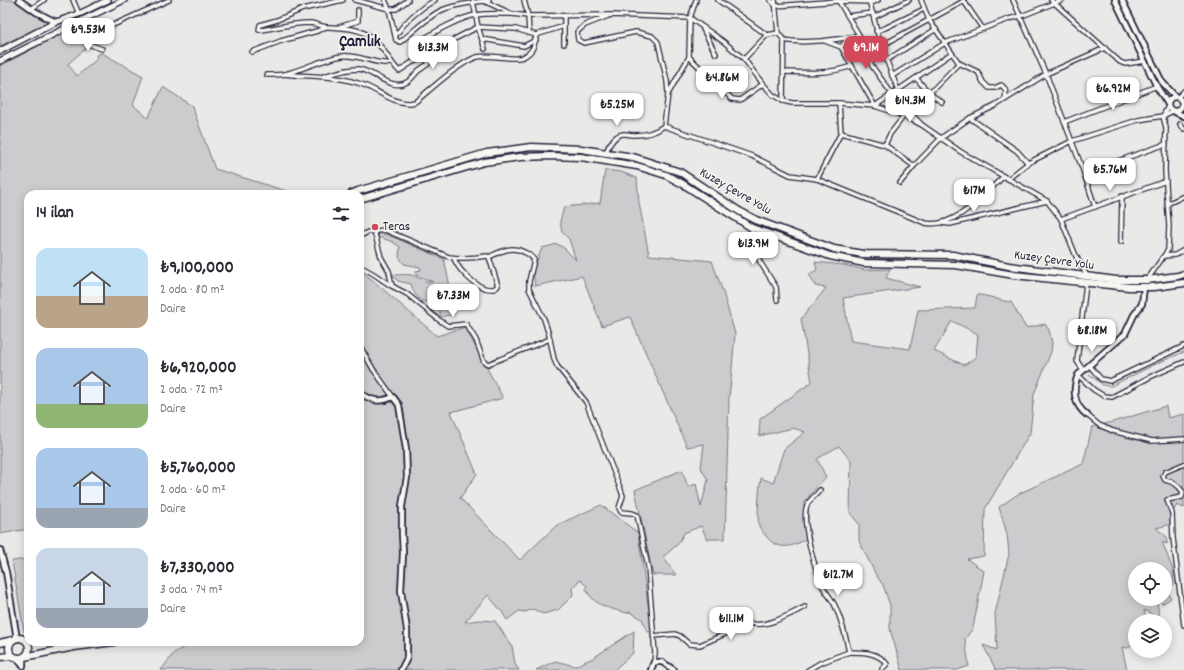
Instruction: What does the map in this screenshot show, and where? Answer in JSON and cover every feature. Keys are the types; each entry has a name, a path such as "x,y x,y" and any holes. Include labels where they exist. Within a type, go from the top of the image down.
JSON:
{"main road":[{"path":"0,51 56,22 79,14 108,0"},
{"path":"0,61 124,0"},
{"name":"Kuzey Çevre Yolu","path":"362,190 487,153 516,148 542,147 581,149 633,157 680,172 756,220 834,249 863,254 953,255 1129,287 1184,283"},
{"name":"Kuzey Çevre Yolu","path":"364,198 484,162 534,156 580,157 636,166 666,175 688,187 752,228 830,256 864,263 956,264 1014,275 1087,280 1147,280 1184,274"},
{"path":"0,643 20,639"},
{"path":"20,639 10,644 10,653 19,657 27,654 29,646"},
{"path":"0,657 19,657 87,646"}],"street":[{"path":"19,0 36,12 56,22"},
{"path":"31,9 44,0"},
{"path":"72,0 79,14"},
{"path":"82,39 169,0"},
{"path":"343,0 303,9 277,20 260,25 259,30 286,25 311,24 359,30 371,37 384,49 391,63 399,71 439,47 478,27 516,29 536,35 564,26"},
{"path":"355,0 389,9 396,9 408,0"},
{"path":"386,0 396,35 396,40 400,42 413,30 440,11 473,1 487,0 512,14"},
{"path":"396,35 410,18 424,6 435,0"},
{"path":"524,0 528,16 529,33"},
{"path":"668,94 689,57 690,18 696,0"},
{"path":"718,0 767,35"},
{"path":"770,0 776,6"},
{"path":"775,0 778,33 784,40 795,42 848,38 858,35"},
{"path":"776,6 838,0 878,0"},
{"path":"838,0 858,35 872,66 892,94 922,125"},
{"path":"848,16 874,15 909,0"},
{"path":"921,0 929,20 959,63 978,72 983,82 989,88 995,88 1001,85 1005,88 1005,99"},
{"path":"1013,0 1046,74 1084,173 1095,207"},
{"path":"892,76 945,43 983,28 1021,16 1053,1 1062,0"},
{"path":"1114,0 1144,61 1168,105 1174,111 1184,116"},
{"path":"1008,179 1028,163 1071,142 1138,120 1163,116 1180,110 1183,104 1181,100 1162,82 1122,0"},
{"path":"473,1 475,15 485,49"},
{"path":"869,1 874,15 876,31 898,90"},
{"path":"881,46 964,1 983,28"},
{"path":"1053,1 1120,62 1125,64 1144,61"},
{"path":"876,31 924,9"},
{"path":"337,28 358,21 358,10"},
{"path":"419,42 457,22 475,15 611,15 690,18 724,42 744,59 773,95 783,101 792,103 839,103 875,106 904,116 922,125 1003,177 1037,194 1047,201 1061,219 1087,280 1077,361 1083,370"},
{"path":"606,152 609,145 619,135 641,135 658,130 664,126 668,94 667,80 658,42 652,36 636,32 584,43 578,40 578,32 585,25 611,15"},
{"path":"564,16 564,44"},
{"path":"701,26 716,54"},
{"path":"252,52 281,40 317,31 326,27"},
{"path":"66,28 91,45 102,49"},
{"path":"887,60 936,29"},
{"path":"744,59 767,35 778,33"},
{"path":"267,75 284,74 338,78 362,84 397,101 407,104 415,102 459,67 476,57 489,56 521,58 534,48 536,35"},
{"path":"841,47 848,38"},
{"path":"482,40 524,46 536,40"},
{"path":"783,101 784,40"},
{"path":"823,40 841,47 875,106"},
{"path":"900,183 941,138 970,118 995,106 1046,74 1105,48"},
{"path":"875,106 952,53"},
{"path":"284,74 328,59 344,56 361,57 386,64 391,63"},
{"path":"689,57 732,99 740,100 763,84"},
{"path":"319,77 340,71 358,69 372,73 388,83 406,83 418,71 428,64 428,60 422,58"},
{"path":"911,112 959,63"},
{"path":"784,72 823,73 839,71 852,66"},
{"path":"916,78 930,94 942,102"},
{"path":"1064,122 1157,86"},
{"path":"1147,280 1168,250 1166,128 1163,116 1170,100 1177,97 1184,91"},
{"path":"817,179 841,133 839,103"},
{"path":"885,145 890,134 904,116"},
{"path":"970,118 1017,151 1028,163"},
{"path":"1180,124 1184,129"},
{"path":"664,126 752,156 790,175 817,179 925,223 950,224 1047,201"},
{"path":"841,133 885,145 914,166"},
{"path":"1084,173 1166,144"},
{"path":"941,223 958,216 1003,177"},
{"path":"1061,219 1166,181"},
{"path":"1121,242 1122,196"},
{"path":"1168,204 1184,196"},
{"path":"752,228 752,240 754,247 760,262 776,287 777,300"},
{"path":"364,235 374,231 385,230 454,258 471,259 487,256 489,257 507,249 518,249 531,255 534,260 529,281 529,289 544,319 554,359 557,366 586,402 622,492 619,508 621,512 632,512 637,515 648,567 655,653 651,670"},
{"path":"374,231 381,257 389,271 392,286"},
{"path":"1164,256 1175,256 1184,250"},
{"path":"454,258 456,265 469,278 484,288 494,289 498,286 489,257"},
{"path":"364,268 369,270 379,279 407,294 438,320 448,326 466,324 476,340 484,362 488,364 550,339"},
{"path":"1144,287 1142,304 1134,315 1125,334 1078,375 1074,395 1080,410 1099,425 1113,431 1152,441 1184,439"},
{"path":"1089,365 1101,379 1110,381 1184,346"},
{"path":"364,353 373,369 399,405 406,449 407,477 402,506 403,553 401,591 407,630 407,658 401,670"},
{"path":"1078,375 1094,390 1104,396 1112,397 1150,377 1184,362"},
{"path":"364,396 379,401 393,396"},
{"path":"1184,464 1165,472 1163,476 1165,480 1173,482 1183,492 1182,498 1167,500 1172,513 1173,538 1184,625"},
{"path":"820,490 807,504 805,514 809,545 823,586 835,605 840,617 849,652"},
{"path":"0,550 20,639"},
{"path":"653,636 675,634 680,636 689,644 700,645 750,623 763,624 805,607"},
{"path":"808,670 820,663 849,652 870,653 884,659 887,664 882,668 882,670"},
{"path":"19,657 23,668"},
{"path":"654,662 662,662 674,670"}],"shaded area":[{"path":"0,0 14,0 47,23 0,46"},
{"path":"57,36 73,36 87,47 68,64 77,76 97,59 96,55 102,53 143,76 133,105 148,118 163,87 192,106 215,169 283,190 24,190 24,530 0,534 0,66"},
{"path":"605,170 621,172 637,178 639,203 649,255 712,261 735,334 729,396 725,539 707,539 701,526 684,533 678,544 663,557 676,575 653,575 635,490 682,470 688,487 696,484 701,507 708,480 701,468 704,444 687,447 630,317 602,326 582,276 535,286 533,271 542,248 557,244 564,248 576,260 569,239 562,232 560,221 564,207 600,203"},
{"path":"377,233 388,235 444,259 451,291 447,295 448,303 453,303 454,314 440,317 440,311 433,310 432,304 418,298 411,284 398,281 390,273 396,275 411,275 429,282 433,282 416,275 416,271 421,270 420,267 404,264 399,257 400,247 393,242 376,236"},
{"path":"815,262 844,265 865,270 890,269 886,278 920,287 843,298 851,341 910,349 918,310 975,308 977,295 1011,302 1026,328 1045,324 1049,330 1052,343 1051,352 1034,394 1030,433 985,509 984,556 967,559 984,571 973,628 965,639 969,666 957,670 902,670 890,629 890,605 883,585 876,575 859,541 859,524 850,513 851,461 839,446 817,459 826,477 809,496 807,538 791,546 780,546 770,541 759,526 758,502 761,478 773,483 784,449 805,432 793,428 759,436 760,419 812,382 801,319 826,288 815,286 809,274 817,270","holes":["952,321 978,334 976,357 964,365 934,351"]},
{"path":"364,273 437,336 465,327 503,398 451,412 477,474 460,498 520,560 557,525 601,505 638,533 652,632 648,632 642,619 630,612 627,613 614,610 598,603 586,589 587,586 580,580 572,588 573,595 558,610 543,614 533,609 525,612 519,611 507,620 488,595 465,622 478,620 495,621 512,646 515,664 519,670 161,670 174,653 185,646 364,646"},
{"path":"1166,406 1168,418 1184,414 1184,508 1177,505 1172,513 1172,524 1156,528 1167,537 1167,544 1162,542 1170,562 1128,562 1128,606 1158,606 1159,614 1152,614 1144,610 1145,614 1128,614 1128,648 1122,647 1127,670 996,670 983,645 997,650 995,614 1009,554 1007,534 999,507 1018,494 1083,464 1092,427"},
{"path":"24,560 24,632 12,561"},
{"path":"1172,567 1173,570 1174,584 1172,586"},
{"path":"634,631 633,653 614,670 536,670 555,661 575,666 593,658"}],"waterway":[{"path":"1089,374 1103,385 1111,386 1184,352"}],"place":[{"name":"Teras","path":"375,227"}],"district":[{"name":"Çamlık","path":"360,43"}]}
